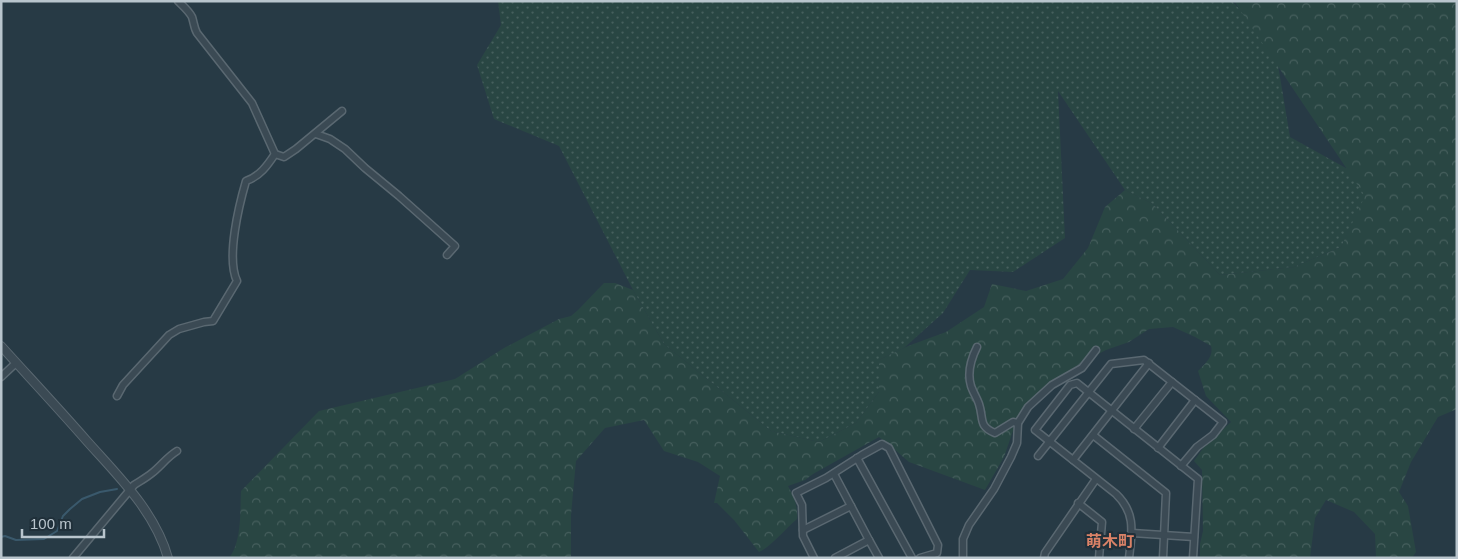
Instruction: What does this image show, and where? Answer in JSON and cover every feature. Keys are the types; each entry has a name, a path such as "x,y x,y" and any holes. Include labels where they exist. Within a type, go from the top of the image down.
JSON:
{"street":[{"path":"178,1 186,8 192,18 197,33 252,103 275,154 284,157 342,112"},
{"path":"316,134 345,149 455,246 447,255"},
{"path":"117,396 123,385 169,335 179,329 213,321 237,281 233,272 233,244 246,181 256,177 275,154"},
{"path":"1,346 131,490 156,529 168,558"},
{"path":"977,348 970,365 970,384 979,405 983,424 986,429 995,433 1013,422 1018,423"},
{"path":"964,558 963,539 1011,457 1017,443 1018,423 1028,407 1052,385 1082,368 1096,350"},
{"path":"1038,456 1113,363 1144,360 1223,422 1213,435 1197,447 1181,466"},
{"path":"1,377 16,363"},
{"path":"1073,460 1149,364"},
{"path":"1134,429 1172,382"},
{"path":"1129,558 1132,534 1131,517 1125,503 1035,430 1070,385 1077,383 1198,479 1193,558"},
{"path":"1158,448 1195,400"},
{"path":"1093,435 1166,493 1163,558"},
{"path":"814,558 803,536 802,505 796,493 834,474 882,444 889,448 938,545 937,553 920,558"},
{"path":"73,558 131,490 177,451"},
{"path":"857,458 912,558"},
{"path":"834,474 878,558"},
{"path":"1044,558 1045,553 1096,479"},
{"path":"1078,503 1102,522 1099,558"},
{"path":"803,530 851,506"},
{"path":"1132,534 1164,534 1194,537"},
{"path":"835,558 869,540"}],"green space":[{"path":"498,1 1232,1 1275,47 1290,137 1373,183 1341,247 1294,267 1220,275 1153,204 1125,190 1058,91 1065,238 1013,272 970,270 943,313 904,348 879,360 879,392 856,423 819,442 771,431 664,344 633,290 559,146 494,119 477,65 501,25"},
{"path":"1234,1 1457,1 1457,409 1438,417 1411,462 1399,492 1408,506 1416,552 1412,558 1376,558 1375,534 1354,512 1326,500 1315,518 1310,558 1200,558 1200,544 1203,531 1202,470 1194,461 1204,447 1231,422 1206,396 1198,371 1210,356 1211,346 1173,327 1149,329 1129,342 1106,350 1064,374 1014,428 1004,457 985,490 909,462 879,437 805,480 788,486 795,502 797,519 774,542 759,552 734,520 717,503 714,503 720,476 698,462 664,451 644,420 605,428 576,461 571,515 571,557 229,558 238,535 241,491 319,411 455,379 504,348 559,319 571,316 604,283 615,283 633,290 664,344 771,431 819,442 856,423 879,392 879,360 908,346 946,332 984,307 992,284 1026,291 1063,279 1088,248 1105,207 1125,190 1153,204 1220,275 1294,267 1341,247 1365,196"}],"waterway":[{"path":"1,537 5,536 16,540 44,539 57,531 63,516 82,499 100,492 117,489"}],"district":[{"name":"萌木町","path":"1110,541"}]}
